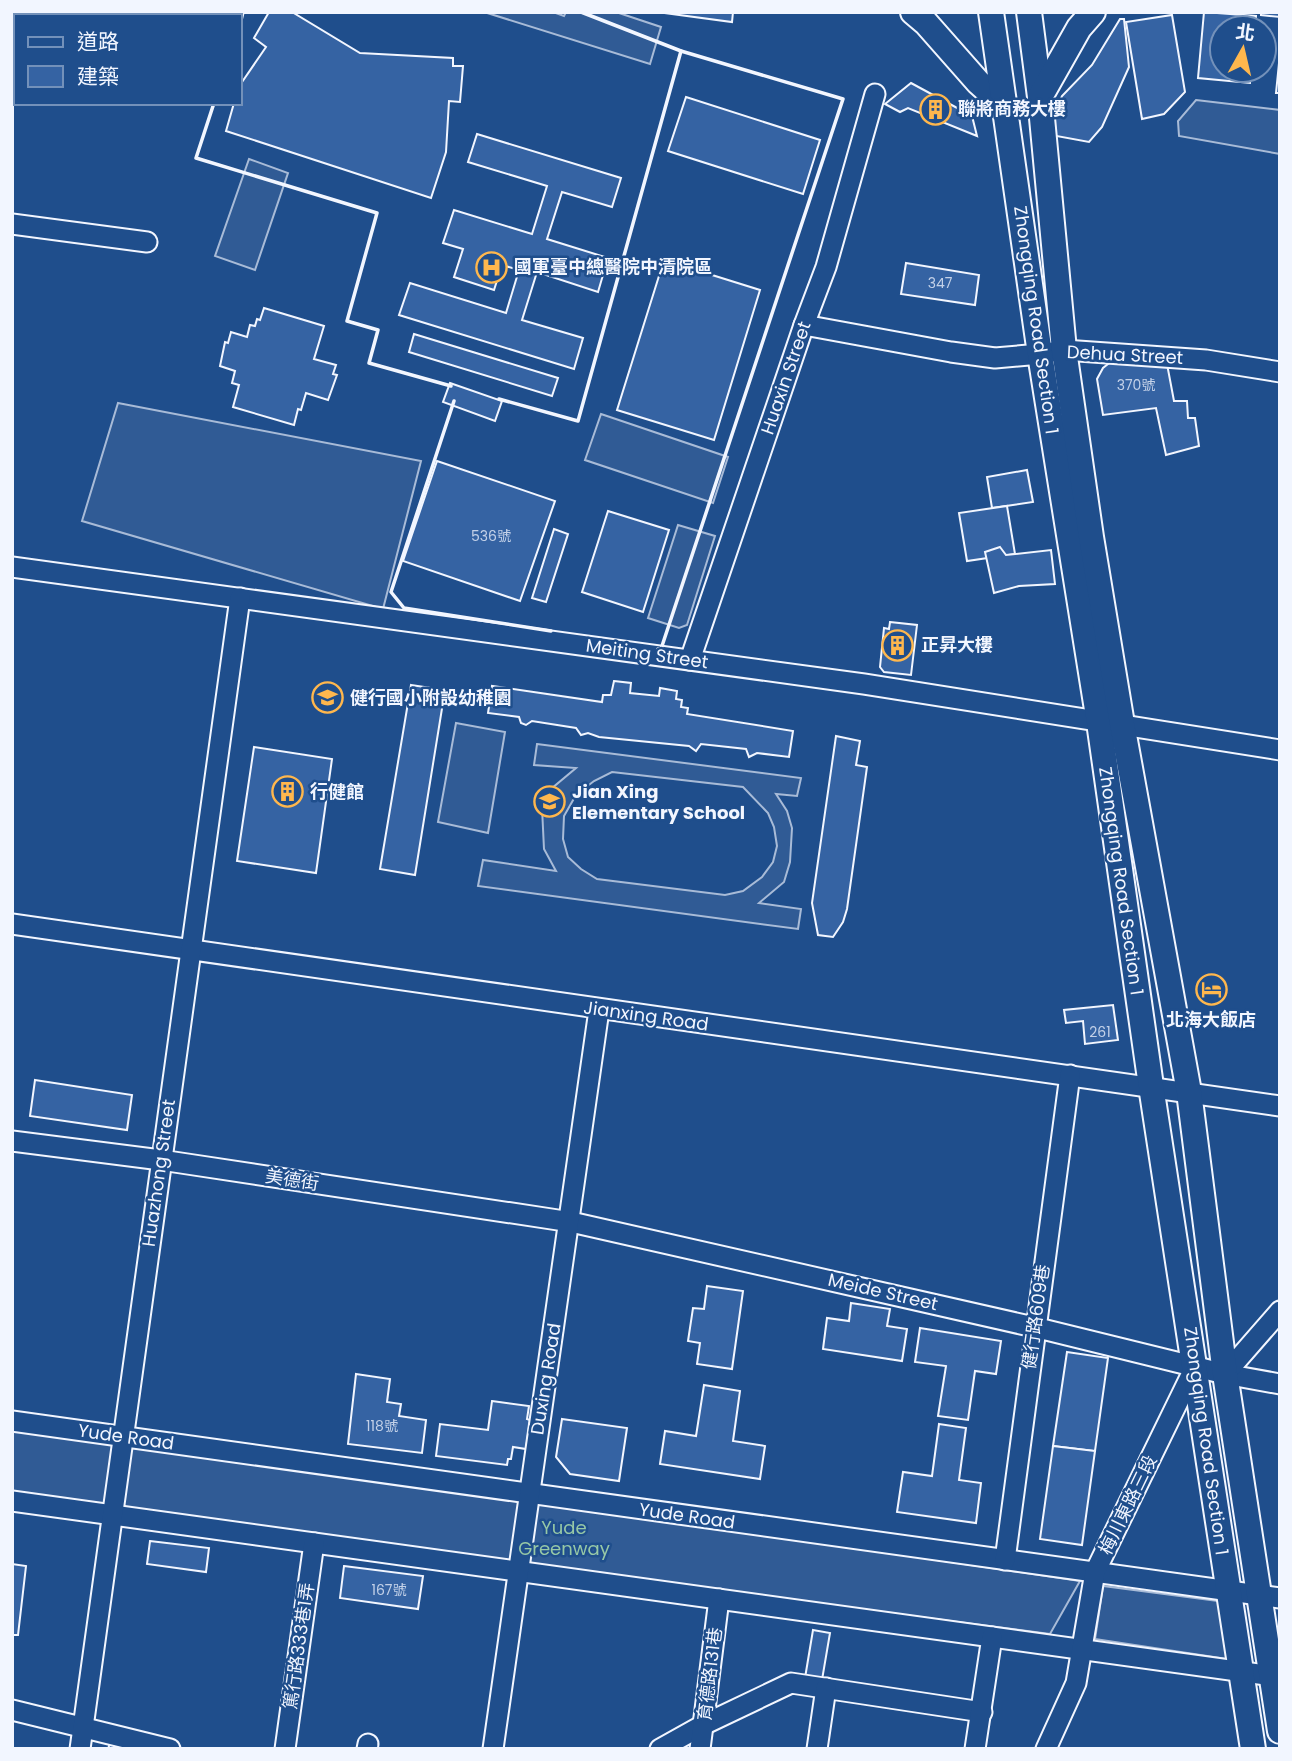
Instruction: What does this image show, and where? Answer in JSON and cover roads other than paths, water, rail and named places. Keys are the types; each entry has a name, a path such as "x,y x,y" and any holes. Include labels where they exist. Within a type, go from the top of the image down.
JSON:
{"main road":[{"path":"913,12 978,82 1007,108"},
{"name":"Zhongqing Road Section 1","path":"991,12 1007,108 1040,355 1110,723 1189,1091 1225,1374 1269,1596 1280,1731"},
{"name":"Zhongqing Road Section 1","path":"1029,12 1040,97 1064,350 1151,1086 1253,1749"},
{"path":"1040,97 1079,28 1093,12"}],"street":[{"name":"Huaxin Street","path":"690,660 826,267 875,94"},
{"path":"12,224 147,242"},
{"name":"Dehua Street","path":"804,325 995,358 1040,355 1064,350 1206,360 1280,373"},
{"name":"Meiting Street","path":"12,567 864,684 1280,750"},
{"name":"Huazhong Street","path":"80,1749 240,598"},
{"name":"Jianxing Road","path":"12,924 1280,1106"},
{"name":"Duxing Road","path":"493,1749 528,1493 571,1222 599,1010"},
{"name":"健行路609巷","path":"1005,1560 1034,1326 1070,1075"},
{"name":"美德街","path":"12,1141 161,1160 571,1222"},
{"name":"Meide Street","path":"571,1222 1034,1326 1225,1374"},
{"path":"1225,1374 1280,1311"},
{"name":"梅川東路三段","path":"1046,1749 1076,1683 1095,1572 1195,1367"},
{"path":"1225,1374 1280,1384"},
{"name":"Yude Road","path":"12,1421 1269,1596"},
{"path":"12,1501 1276,1676"},
{"name":"篤行路333巷1弄","path":"285,1749 314,1543"},
{"name":"育德路131巷","path":"700,1749 719,1599"},
{"path":"975,1749 992,1637"},
{"path":"660,1749 791,1683 982,1712"},
{"path":"817,1749 826,1688"},
{"path":"12,1710 170,1749"}],"place":[{"name":"聯將商務大樓","path":"935,109"},
{"name":"國軍臺中總醫院中清院區","path":"491,267"},
{"name":"正昇大樓","path":"898,645"},
{"name":"健行國小附設幼稚園","path":"327,698"},
{"name":"行健館","path":"287,792"},
{"name":"Jian Xing Elementary School","path":"549,802"},
{"name":"北海大飯店","path":"1211,990"}],"park label":[{"name":"Yude Greenway","path":"564,1538"}]}
